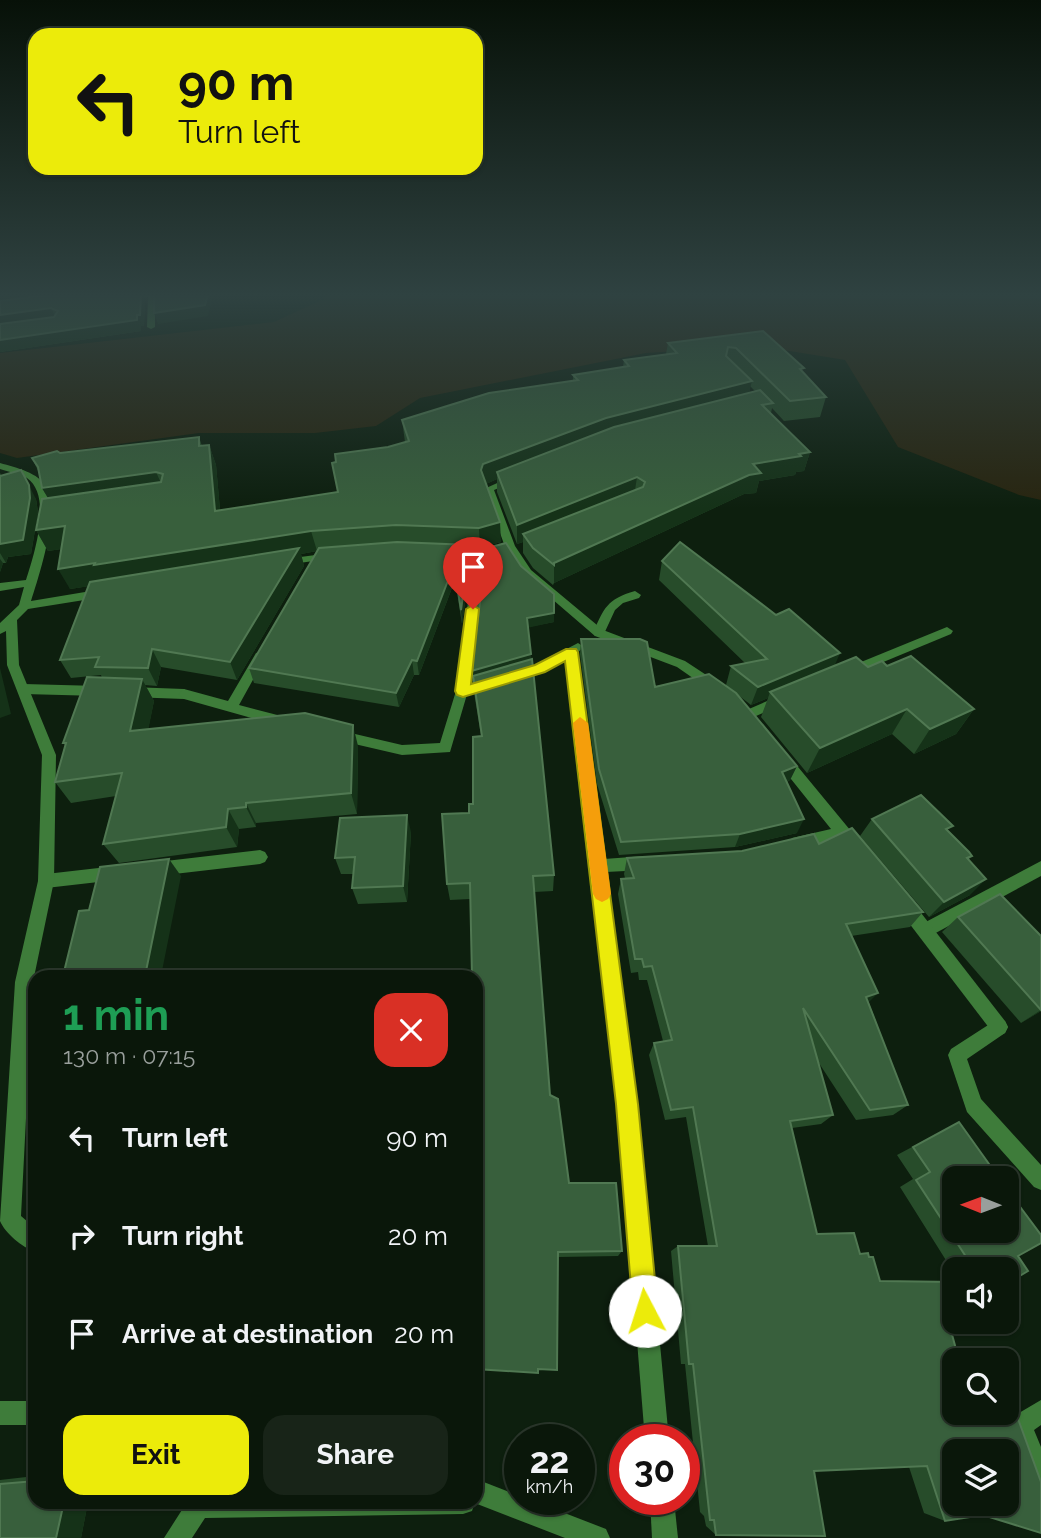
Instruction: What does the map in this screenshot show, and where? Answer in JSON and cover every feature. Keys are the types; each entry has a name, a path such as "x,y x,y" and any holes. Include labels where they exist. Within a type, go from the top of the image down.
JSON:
{"street":[{"path":"0,466 30,476 43,490 46,515 42,548 30,583 12,618 13,665 49,755 46,881 24,982 10,1220 28,1236"},
{"path":"528,474 489,489 511,548 527,572 599,633 681,664 726,695"},
{"path":"46,515 59,513"},
{"path":"439,552 480,554 525,546"},
{"path":"327,732 402,750 445,748 469,690 480,554"},
{"path":"277,564 314,563 343,555"},
{"path":"0,587 30,583"},
{"path":"12,618 117,591"},
{"path":"501,680 540,668 571,652 599,633 608,607 618,600 635,595"},
{"path":"834,678 947,631"},
{"path":"231,707 264,649"},
{"path":"571,652 630,1130 656,1424"},
{"path":"24,689 184,694 302,726"},
{"path":"738,703 751,720 797,694"},
{"path":"773,747 868,862"},
{"path":"776,848 843,832"},
{"path":"46,881 260,857"},
{"path":"599,866 667,862"},
{"path":"926,930 1041,867"},
{"path":"893,891 999,1027 957,1055 974,1105 1041,1180"},
{"path":"1041,1412 1020,1425 1041,1477"},
{"path":"0,1413 28,1413"},
{"path":"488,1501 597,1538"},
{"path":"177,1538 197,1509"},
{"path":"663,1515 665,1538"}],"shaded area":[{"path":"0,366 582,366 420,398 376,426 315,433 199,433 17,458 0,453"},
{"path":"849,366 1041,366 1041,500 1019,495 898,447"}],"building":[{"path":"629,366 736,366 752,381 606,418 483,464 481,470 500,522 479,528 396,525 311,531 58,569 65,526 36,530 42,499 161,482 163,474 156,472 42,488 38,467 32,458 57,451 60,453 199,437 199,446 209,445 215,511 338,492 332,463 336,462 335,454 388,447 409,441 402,420 489,393 578,380 573,375"},
{"path":"754,366 802,366 804,368 800,369 826,397 790,401"},
{"path":"760,390 773,403 762,405 810,452 753,464 761,473 749,475 554,565 533,548 523,534 643,487 645,482 637,477 517,525 497,472 614,427"},
{"path":"21,470 29,485 30,498 23,540 0,544 0,476"},
{"path":"397,542 470,545 461,610 454,565 417,661 412,660 396,693 249,668 319,548"},
{"path":"680,542 776,615 789,609 840,653 758,687 731,666 767,659 662,561"},
{"path":"506,543 521,566 554,594 554,613 527,618 531,654 471,671 487,548"},
{"path":"299,548 230,662 152,649 148,668 95,667 99,657 60,660 90,582"},
{"path":"581,639 640,639 647,642 655,687 709,674 736,693 797,766 782,772 804,819 740,834 621,842 599,769"},
{"path":"911,656 974,709 930,729 907,709 820,748 770,692 856,657 868,667 882,661 887,666"},
{"path":"532,659 554,875 533,876 550,1095 558,1099 569,1183 616,1183 622,1251 558,1252 557,1370 538,1369 538,1373 483,1369 483,970 472,970 470,883 447,884 442,814 469,813 469,804 473,804 473,737 482,736 473,676"},
{"path":"87,677 142,679 130,731 305,713 353,725 351,793 246,803 246,807 228,809 226,827 103,844 122,773 55,782 66,743 63,743"},
{"path":"921,795 953,826 946,829 969,852 972,856 967,858 986,879 944,902 872,819"},
{"path":"407,815 403,886 352,888 355,857 335,858 340,818"},
{"path":"852,828 923,912 846,924 878,993 866,997 908,1105 870,1110 803,1008 833,1115 790,1121 817,1234 854,1233 860,1254 868,1253 869,1257 873,1257 880,1281 942,1282 942,1334 952,1334 956,1348 942,1348 942,1425 1019,1425 1019,1422 1041,1482 1041,1533 986,1516 1019,1516 1019,1439 942,1439 942,1512 927,1466 814,1471 825,1536 716,1535 714,1520 710,1520 693,1364 689,1364 678,1246 717,1246 693,1107 671,1110 654,1043 672,1040 652,966 644,967 642,959 635,959 621,879 634,878 627,858 742,851 814,834 819,844"},
{"path":"169,859 146,970 64,970 79,911 89,910 100,867"},
{"path":"1000,894 1041,936 1041,1010 958,917"},
{"path":"959,1122 990,1166 942,1166 942,1220 916,1180 930,1172 913,1147"},
{"path":"1019,1205 1041,1235 1041,1243 1019,1257 966,1257 957,1243 1019,1243"},
{"path":"1019,1258 1028,1271 1019,1276"},
{"path":"28,1482 28,1509 62,1509 56,1538 0,1538 0,1484"},
{"path":"943,1516 977,1516 945,1521"}],"slow traffic":[{"path":"580,723 602,894"}],"route":[{"path":"473,609 463,691 540,668 571,652 630,1130 645,1311"}]}
